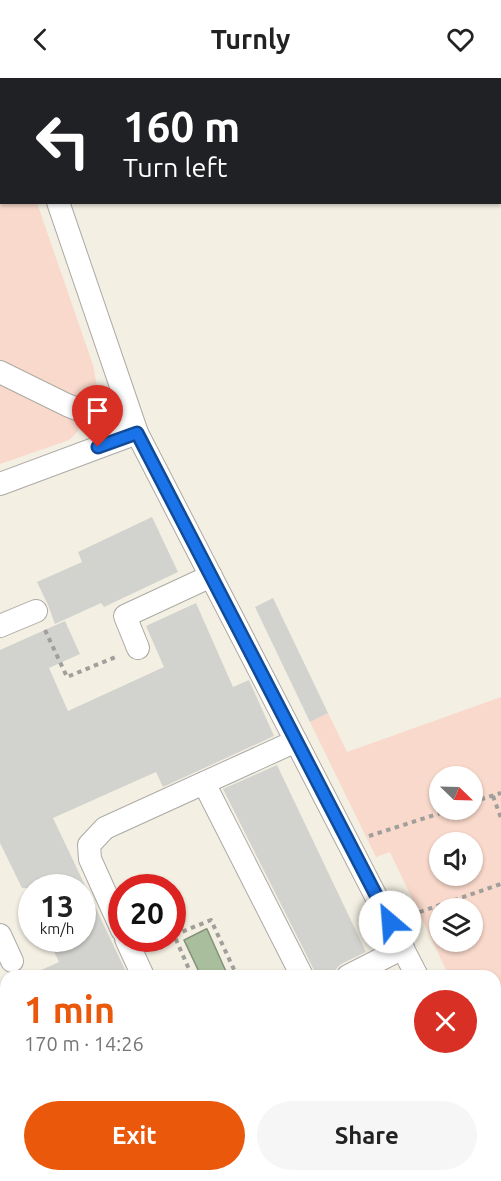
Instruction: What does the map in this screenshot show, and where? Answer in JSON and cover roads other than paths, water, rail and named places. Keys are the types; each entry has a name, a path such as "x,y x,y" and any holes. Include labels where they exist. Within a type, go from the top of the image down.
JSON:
{"street":[{"path":"59,204 137,433 414,970"},
{"path":"0,372 67,405 137,433"},
{"path":"0,484 137,433"},
{"path":"138,648 125,616 211,576"},
{"path":"0,626 36,611"},
{"path":"108,899 90,859 89,845 105,828 296,741"},
{"path":"204,783 299,970"},
{"path":"0,935 12,961"},
{"path":"360,970 403,948"},
{"path":"132,952 139,970"}]}
